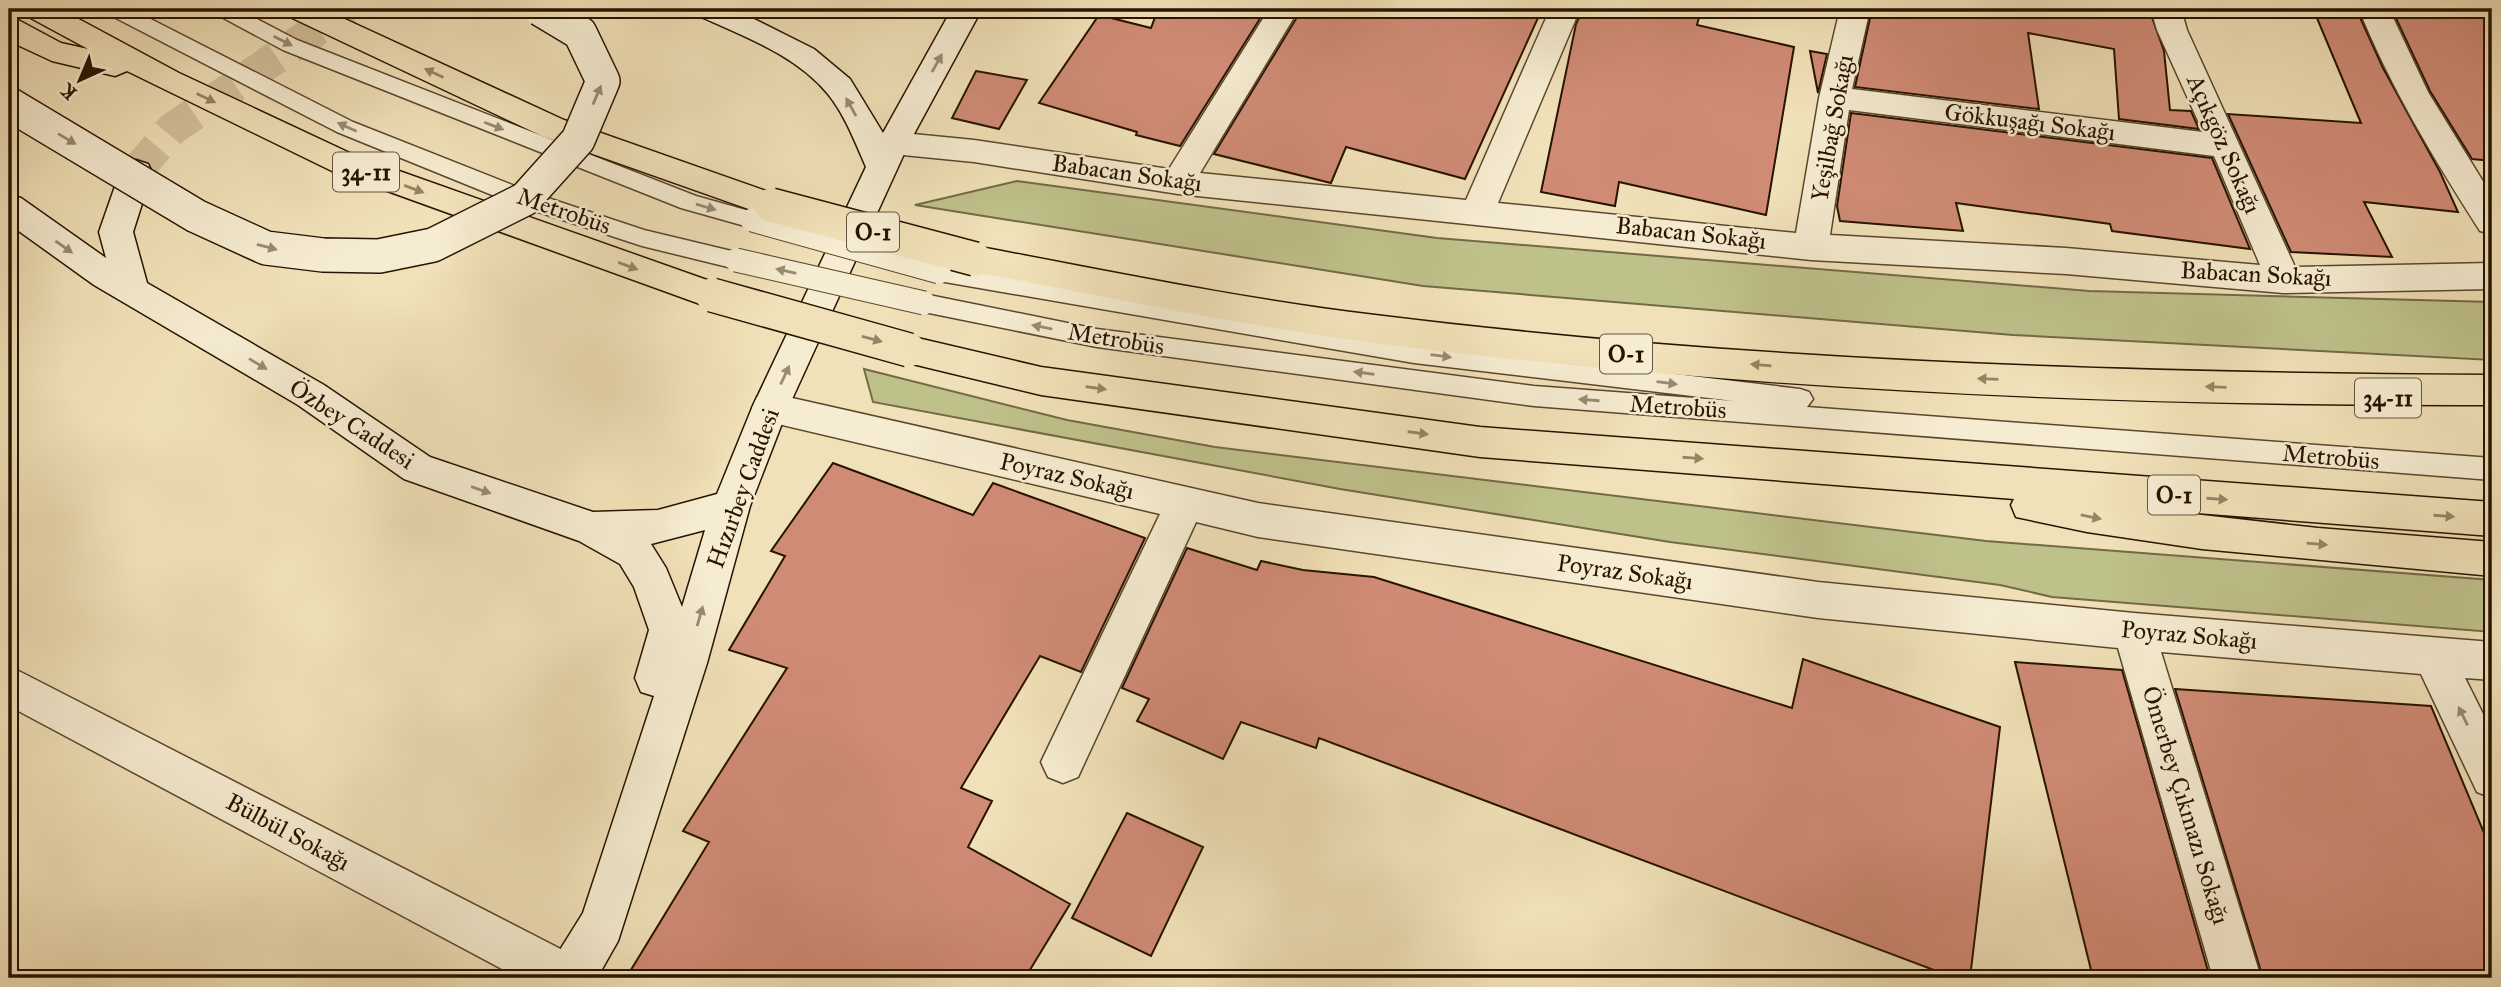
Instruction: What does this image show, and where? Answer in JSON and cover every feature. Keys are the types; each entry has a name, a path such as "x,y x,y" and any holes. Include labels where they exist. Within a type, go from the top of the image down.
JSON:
{"highway":[{"name":"34-11","path":"37,9 168,80 343,163 712,295"},
{"path":"298,9 553,128 762,212"},
{"path":"9,28 52,51 168,80"},
{"name":"O-1","path":"762,212 975,259 1220,305 1371,328 1539,347 1906,377 2284,389"},
{"name":"O-1","path":"712,295 909,350 1041,381 1480,442 2492,519"},
{"name":"34-11","path":"2284,389 2492,407"},
{"path":"2284,389 2492,390"},
{"path":"1856,471 2117,522 2204,534 2492,559"}],"street":[{"path":"9,104 196,216 266,248 324,255 379,256 433,245 525,199 578,139 603,81 580,33 540,9"},
{"path":"709,9 793,48 832,78 870,140 888,155"},
{"path":"1178,182 1284,9"},
{"path":"1478,211 1566,9"},
{"name":"Yeşilbağ Sokağı","path":"1811,247 1835,98 1855,9"},
{"name":"Açıkgöz Sokağı","path":"2166,9 2172,30 2283,280"},
{"path":"2374,9 2385,38 2443,148 2492,222"},
{"name":"Hızırbey Caddesi","path":"569,978 603,925 686,663 731,506 770,408 888,155 963,11"},
{"name":"Gökkuşağı Sokağı","path":"1835,98 2225,146"},
{"name":"Babacan Sokağı","path":"888,155 974,151 1178,182 1811,247 2066,261 2283,280 2492,276"},
{"path":"131,290 116,232 136,172"},
{"name":"Özbey Caddesi","path":"9,207 94,268 311,395 416,468 593,529 657,527 731,506"},
{"name":"Poyraz Sokağı","path":"770,408 1258,520 1818,600 2134,631 2492,661"},
{"path":"1063,762 1185,503"},
{"path":"569,978 670,630 652,580 634,552 593,529"},
{"name":"Ömerbey Çıkmazı Sokağı","path":"2134,631 2237,978"},
{"path":"2433,655 2492,777"},
{"name":"Bülbül Sokağı","path":"9,685 569,978"}],"lane":[{"name":"Metrobüs","path":"115,9 345,127 522,198 642,238 924,303 1097,338 1534,396 2492,469"},
{"name":"Metrobüs","path":"223,9 290,45 689,202 762,212 939,272 1414,353 2171,444"}],"green space":[{"path":"1017,181 1437,238 2089,291 2492,302 2492,360 2013,335 1423,286 915,205"},
{"path":"864,369 1067,420 1215,447 1986,541 2492,580 2492,632 2052,597 2000,585 1670,542 1340,489 873,402"}],"building":[{"path":"1158,9 1266,9 1180,146 1136,135 1137,132 1039,103 1099,15 1151,28"},
{"path":"1302,9 1542,9 1465,179 1346,147 1331,183 1214,154"},
{"path":"1583,9 1701,9 1697,25 1794,47 1766,215 1619,182 1615,206 1541,192 1576,24"},
{"path":"1872,9 2149,9 2164,51 2170,110 2191,111 2199,129 2119,119 2114,49 2028,33 2039,109 1855,87"},
{"path":"2314,11 2358,13 2383,68 2440,172 2458,212 2364,202 2392,257 2291,252 2228,114 2361,123"},
{"path":"2394,14 2492,18 2492,161 2472,159 2430,91"},
{"path":"1810,51 1827,54 1818,93"},
{"path":"976,71 1027,80 999,129 952,118"},
{"path":"1851,113 2212,158 2250,249 2112,231 2110,224 1956,203 1963,231 1840,221 1837,206"},
{"path":"833,463 973,515 993,483 1145,538 1081,672 1040,656 961,788 992,801 968,847 1070,904 1025,978 626,978 709,842 683,831 787,668 729,650 785,556 771,551"},
{"path":"1187,548 1257,570 1261,561 1303,570 1374,577 1792,708 1803,659 2000,727 1970,978 1955,978 1319,738 1316,748 1241,722 1223,759 1137,721 1149,699 1122,688"},
{"path":"2015,662 2122,670 2210,978 2093,978"},
{"path":"2175,689 2431,706 2492,852 2492,978 2263,978"},
{"path":"1127,813 1203,847 1151,956 1072,918"}],"tunnel":[{"path":"136,172 172,129 347,9"}]}
